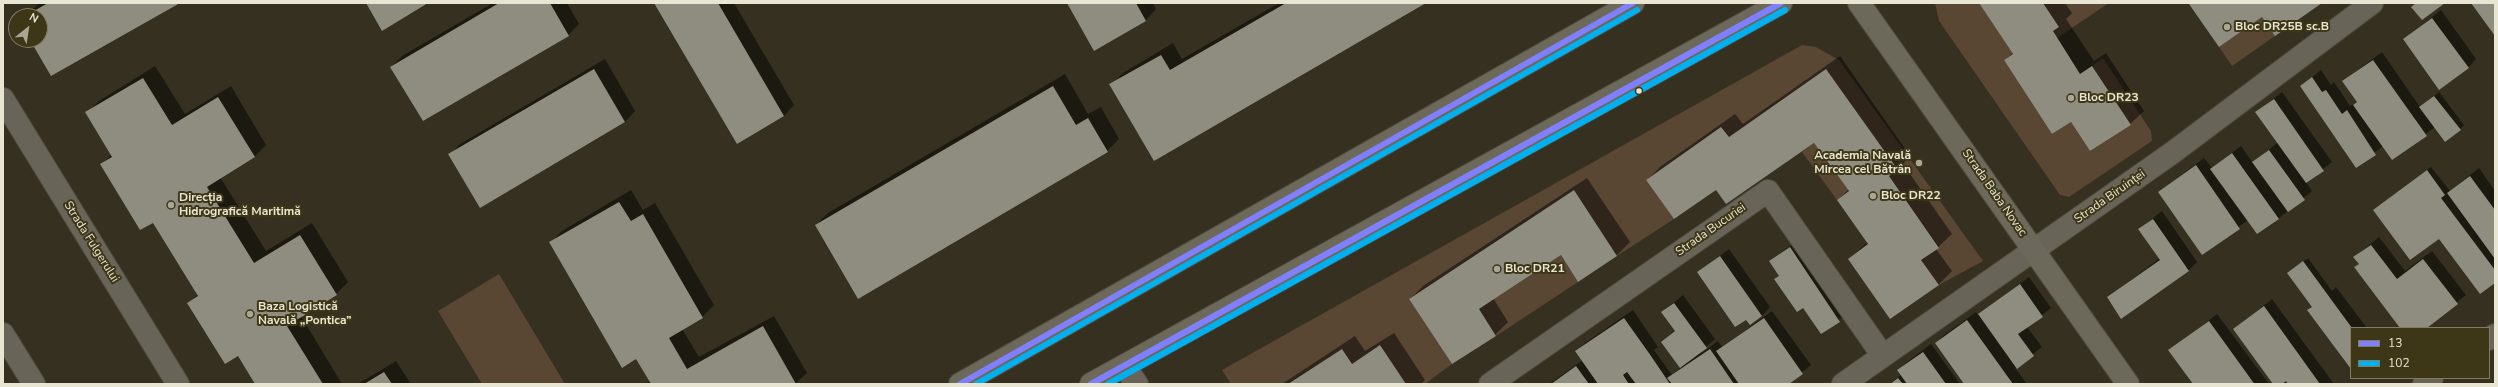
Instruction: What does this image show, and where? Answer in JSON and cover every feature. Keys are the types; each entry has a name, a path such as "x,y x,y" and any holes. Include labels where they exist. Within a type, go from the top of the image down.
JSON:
{"main road":[{"path":"960,384 1633,3"},
{"path":"1091,384 1781,3"},
{"name":"Strada Baba Novac","path":"1859,3 2128,384"}],"street":[{"name":"Strada Biruinței","path":"1843,384 2172,153 2372,3"},
{"name":"Strada Fulgerului","path":"3,99 178,384"},
{"name":"Strada Bucuriei","path":"1490,384 1768,191 1883,356"},
{"path":"3,334 34,384"},
{"path":"1124,366 1137,384"}],"shaded area":[{"path":"1935,3 1979,3 2013,54 2004,60 2052,134 2071,122 2090,151 2131,125 2092,66 2103,58 2151,131 2152,141 2069,197 2060,195 1939,21"},
{"path":"2043,3 2109,3 2057,38 2053,31 2059,27"},
{"path":"2262,17 2275,36 2232,66 2219,47"},
{"path":"1802,45 1816,47 1839,60 1983,261 1939,285 1921,260 1939,247 1889,176 1898,170 1826,69 1729,137 1721,127 1646,180 1674,219 1617,256 1574,190 1409,299 1452,364 1425,384 1406,384 1380,345 1352,364 1342,349 1288,384 1231,384 1222,370"},
{"path":"1814,143 1849,191 1837,200 1802,152"},
{"path":"1561,255 1578,282 1496,336 1479,309"},
{"path":"499,274 565,384 482,384 438,311"}],"building":[{"path":"48,3 180,3 51,76 35,48 48,48 48,8 39,8"},
{"path":"366,3 428,3 382,31"},
{"path":"499,3 550,3 569,36 423,121 390,67"},
{"path":"654,3 718,3 784,116 737,144"},
{"path":"1067,3 1136,3 1146,21 1094,51"},
{"path":"1286,3 1426,3 1154,161 1109,84 1161,55 1170,70"},
{"name":"Bloc DR23","path":"1979,3 2043,3 2059,27 2053,31 2080,74 2092,66 2131,125 2090,151 2071,122 2052,134 2004,60 2013,54"},
{"name":"Bloc DR25B sc.B","path":"2322,3 2275,36 2262,17 2219,47 2189,4"},
{"path":"2416,3 2445,3 2422,20 2411,7"},
{"path":"2471,3 2495,3 2495,36"},
{"path":"2432,18 2469,68 2439,90 2403,39"},
{"path":"2373,60 2427,136 2392,160 2353,105 2357,102 2342,81"},
{"path":"594,69 625,122 480,208 448,154"},
{"name":"Bloc DR22","path":"1826,69 1898,170 1889,176 1939,248 1921,260 1939,285 1890,319 1848,259 1868,244 1837,200 1849,191 1814,143 1726,204 1716,190 1674,219 1646,180 1721,127 1729,137"},
{"path":"2312,77 2322,92 2326,90 2342,114 2347,110 2376,155 2356,168 2300,86"},
{"name":"Direcția Hidrografică Maritimă","path":"143,78 172,125 218,97 255,157 207,187 254,263 300,235 337,295 287,326 323,384 255,384 238,356 225,364 187,303 198,296 153,223 140,230 100,164 112,157 85,112"},
{"path":"1053,86 1076,125 1088,118 1108,152 858,299 815,225"},
{"path":"2434,96 2461,130 2445,142 2419,107"},
{"path":"2274,99 2324,171 2306,183 2255,112"},
{"path":"2269,150 2305,200 2288,212 2252,162"},
{"path":"2232,153 2279,219 2257,234 2210,169"},
{"path":"2196,165 2240,229 2202,255 2158,192"},
{"path":"2427,170 2445,195 2441,198 2495,270 2495,283 2480,294 2439,239 2410,260 2373,210"},
{"path":"2470,176 2495,210 2495,259 2447,193"},
{"name":"Bloc DR21","path":"1574,190 1617,256 1578,282 1561,255 1479,309 1496,336 1452,364 1409,299"},
{"path":"619,202 631,221 643,214 703,318 669,338 687,369 763,326 796,384 651,384 636,359 622,368 549,242"},
{"path":"2153,219 2189,271 2121,319 2107,297 2160,260 2138,229"},
{"path":"2371,245 2397,279 2423,259 2458,304 2428,327 2399,327 2354,267 2359,264 2353,257"},
{"path":"1790,247 1840,322 1821,334 1803,308 1797,312 1774,279 1779,276 1769,261"},
{"path":"1720,256 1762,316 1750,325 1746,320 1735,327 1697,272"},
{"path":"2303,261 2351,327 2350,327 2350,368 2307,310 2312,307 2287,273"},
{"path":"2020,284 2043,317 2018,334 2034,356 2017,369 1978,314"},
{"path":"1674,303 1707,348 1680,368 1661,342 1675,331 1661,312"},
{"path":"2264,306 2320,384 2288,384 2286,381 2282,384 2273,384 2233,329"},
{"path":"1624,318 1670,384 1636,384 1627,372 1623,375 1629,384 1598,384 1575,351"},
{"path":"1764,318 1803,374 1789,384 1739,384 1716,351"},
{"path":"1967,320 2013,384 1964,384 1935,343"},
{"path":"2209,321 2255,384 2193,384 2168,350"},
{"path":"1380,345 1406,384 1288,384 1342,349 1352,364"},
{"path":"1710,349 1734,384 1672,384 1667,378"},
{"path":"1923,352 1946,384 1907,384 1897,370"},
{"path":"1576,366 1589,384 1551,384"},
{"path":"384,372 392,384 364,384"},
{"path":"1898,378 1903,384 1890,384"}],"transit line":[{"name":"13","path":"960,384 1633,3"},
{"name":"13","path":"1091,384 1781,3"},
{"name":"102","path":"976,384 1637,10"},
{"name":"102","path":"1108,384 1785,10"}],"place":[{"name":"Bloc DR25B sc.B","path":"2227,27"},
{"name":"Bloc DR23","path":"2071,98"},
{"name":"Academia Navală Mircea cel Bătrân","path":"1919,163"},
{"name":"Bloc DR22","path":"1873,196"},
{"name":"Direcția Hidrografică Maritimă","path":"171,205"},
{"name":"Bloc DR21","path":"1497,269"},
{"name":"Baza Logistică Navală „Pontica”","path":"250,314"}]}
